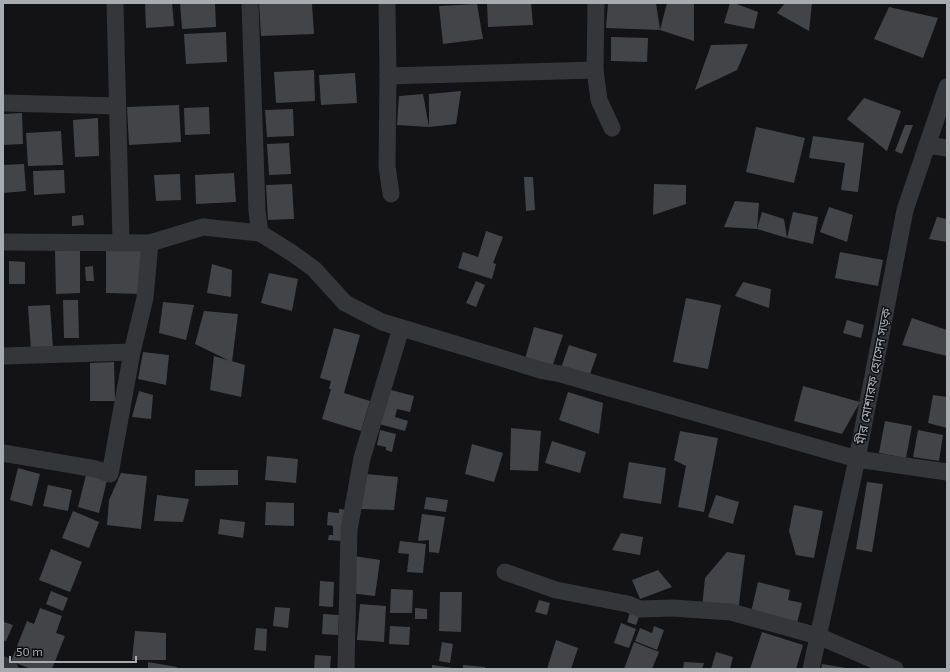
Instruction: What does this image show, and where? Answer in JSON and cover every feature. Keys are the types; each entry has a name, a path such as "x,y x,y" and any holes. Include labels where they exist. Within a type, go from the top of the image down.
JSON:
{"street":[{"path":"115,3 121,242"},
{"path":"250,3 257,210 260,233"},
{"path":"387,3 387,166 390,194"},
{"path":"596,3 595,70 599,100 612,128"},
{"path":"388,76 595,70"},
{"name":"মীর মোশারফ হোসেন সড়ক","path":"811,669 857,458 905,210 947,87"},
{"path":"3,104 117,106"},
{"path":"928,145 947,148"},
{"path":"3,242 150,242 203,227 260,233 314,269 345,303 382,322 544,371 561,374 857,458 947,472"},
{"path":"3,453 96,469 110,474 132,352 145,298 150,242"},
{"path":"346,669 348,530 362,458 401,328"},
{"path":"3,356 132,352"},
{"path":"505,572 556,590 628,604 640,609 674,608 731,612 818,636 895,669"},
{"path":"3,664 10,669"}],"building":[{"path":"145,3 172,3 174,26 146,28"},
{"path":"180,3 215,3 216,27 182,29"},
{"path":"259,3 312,4 314,34 261,36"},
{"path":"487,3 531,3 533,25 488,27"},
{"path":"608,3 656,3 660,30 606,28"},
{"path":"667,3 694,3 694,41 660,30"},
{"path":"730,3 734,3 758,12 754,29 724,23"},
{"path":"785,3 812,3 809,31 777,13"},
{"path":"477,4 483,39 443,44 439,6"},
{"path":"889,7 938,18 923,58 874,39"},
{"path":"226,32 227,62 186,64 184,34"},
{"path":"611,37 648,38 647,62 611,61"},
{"path":"748,44 737,70 695,90 711,45"},
{"path":"314,70 315,101 276,103 274,72"},
{"path":"355,73 357,103 321,105 319,75"},
{"path":"461,91 456,124 429,127 429,94"},
{"path":"423,94 429,127 397,125 399,96"},
{"path":"864,98 901,111 887,151 847,119"},
{"path":"179,105 181,142 129,145 127,107"},
{"path":"209,107 210,134 185,135 184,108"},
{"path":"293,109 294,136 267,137 265,110"},
{"path":"22,113 23,144 3,145 3,114"},
{"path":"98,118 99,156 75,157 73,120"},
{"path":"905,125 913,125 902,154 895,151"},
{"path":"756,127 805,138 794,183 746,172"},
{"path":"61,131 63,165 28,166 26,133"},
{"path":"813,136 864,143 858,192 841,190 845,163 809,158"},
{"path":"289,143 291,174 269,175 267,144"},
{"path":"24,164 26,191 3,193 3,165"},
{"path":"64,170 65,193 34,195 33,171"},
{"path":"234,173 236,202 196,204 195,175"},
{"path":"180,174 181,200 156,201 154,175"},
{"path":"524,177 533,177 535,210 526,211"},
{"path":"292,184 294,219 268,220 266,185"},
{"path":"654,184 686,185 686,204 653,215"},
{"path":"735,201 759,203 757,229 724,227"},
{"path":"829,207 853,215 847,242 820,232"},
{"path":"762,212 784,219 787,238 757,229"},
{"path":"793,212 818,217 813,244 787,238"},
{"path":"83,215 84,225 72,226 72,216"},
{"path":"937,217 947,219 947,242 929,239"},
{"path":"486,231 503,237 493,263 496,264 492,279 458,268 463,252 478,257"},
{"path":"106,249 143,249 143,294 106,293"},
{"path":"80,250 80,293 56,294 55,251"},
{"path":"840,252 883,260 878,286 835,278"},
{"path":"9,261 25,262 25,284 9,284"},
{"path":"212,264 232,270 231,297 207,293"},
{"path":"93,266 94,281 86,281 85,267"},
{"path":"269,273 298,279 292,311 261,303"},
{"path":"476,281 485,285 476,307 466,303"},
{"path":"743,282 771,289 769,308 735,296"},
{"path":"686,298 721,305 708,369 673,362"},
{"path":"63,300 78,300 79,338 64,338"},
{"path":"163,302 194,305 186,340 159,333"},
{"path":"50,305 53,349 31,350 28,306"},
{"path":"204,311 238,314 232,362 195,344"},
{"path":"912,318 947,330 947,356 902,345"},
{"path":"847,320 864,325 861,338 843,333"},
{"path":"534,327 563,335 552,367 525,359"},
{"path":"334,328 360,335 344,393 370,401 361,431 322,419 331,389 329,389 331,381 320,378"},
{"path":"569,345 597,354 589,377 561,368"},
{"path":"143,352 169,355 166,385 138,379"},
{"path":"214,356 245,365 241,397 210,390"},
{"path":"114,362 115,401 90,401 90,363"},
{"path":"803,386 860,402 842,434 794,421"},
{"path":"387,389 414,396 410,412 397,409 395,417 408,421 405,431 379,424"},
{"path":"139,391 153,395 151,419 132,417"},
{"path":"568,392 603,403 599,434 559,420"},
{"path":"933,395 947,397 947,428 928,423"},
{"path":"885,421 912,426 906,458 879,453"},
{"path":"511,428 541,431 538,471 510,470"},
{"path":"380,430 396,434 392,452 386,450 386,447 377,445"},
{"path":"918,430 943,435 939,461 913,457"},
{"path":"680,431 718,438 704,512 678,507 686,466 674,460"},
{"path":"552,441 586,452 580,473 545,463"},
{"path":"472,444 503,453 494,482 465,474"},
{"path":"267,456 298,459 296,483 265,480"},
{"path":"629,462 666,468 661,504 623,498"},
{"path":"18,468 40,474 32,506 10,500"},
{"path":"195,470 238,470 238,485 195,486"},
{"path":"121,473 147,476 141,529 107,525 109,500"},
{"path":"366,474 398,477 394,510 361,509"},
{"path":"86,475 107,480 99,513 78,507"},
{"path":"867,482 883,484 872,552 856,549"},
{"path":"48,485 72,490 68,511 43,506"},
{"path":"157,495 189,499 183,522 154,521"},
{"path":"716,495 739,502 733,524 708,517"},
{"path":"426,497 448,500 446,512 424,509"},
{"path":"266,502 294,503 294,526 265,525"},
{"path":"794,505 823,511 814,558 796,555 789,531"},
{"path":"339,509 350,510 343,541 328,540 329,535 333,535 333,526 327,525 328,512 339,513"},
{"path":"73,511 99,522 89,548 62,538"},
{"path":"422,514 445,517 439,553 429,552 429,540 418,541"},
{"path":"220,519 245,522 243,538 218,534"},
{"path":"621,533 643,537 640,555 612,550"},
{"path":"400,541 426,544 423,573 407,572 409,554 398,553"},
{"path":"51,549 82,562 70,592 39,580"},
{"path":"727,552 745,555 738,612 702,608 705,578"},
{"path":"354,556 380,560 375,596 349,593"},
{"path":"658,570 672,587 640,599 632,580"},
{"path":"320,581 334,582 333,607 319,606"},
{"path":"758,582 790,590 788,600 802,603 797,623 751,612"},
{"path":"391,589 413,590 412,613 390,613"},
{"path":"51,591 68,598 63,611 46,604"},
{"path":"440,592 462,592 461,632 439,631"},
{"path":"539,600 550,603 547,615 535,612"},
{"path":"360,604 386,606 384,642 357,640"},
{"path":"275,607 290,608 288,628 273,626"},
{"path":"40,608 62,616 56,633 65,636 52,669 31,669 11,661 27,621 34,624"},
{"path":"415,608 427,609 427,619 415,619"},
{"path":"631,609 641,611 636,625 627,622"},
{"path":"323,614 339,615 338,635 322,634"},
{"path":"4,622 13,625 6,641 3,640"},
{"path":"621,623 636,629 629,648 614,643"},
{"path":"390,626 410,627 409,645 389,644"},
{"path":"654,626 664,630 657,650 635,641 640,628 652,633"},
{"path":"256,628 267,629 266,651 254,650"},
{"path":"135,631 166,633 166,660 132,660"},
{"path":"762,632 803,645 796,669 750,669"},
{"path":"556,640 578,648 571,669 547,669"},
{"path":"442,642 453,644 450,663 439,661"},
{"path":"634,642 659,652 652,669 624,669"},
{"path":"716,652 733,657 730,669 711,669"},
{"path":"315,655 331,656 330,669 314,669"},
{"path":"148,662 177,667 176,669 148,669"},
{"path":"684,662 704,663 702,669 683,669"},
{"path":"822,664 846,668 846,669 821,669"},
{"path":"432,665 453,668 453,669 432,669"},
{"path":"463,665 485,667 485,669 463,669"}]}
